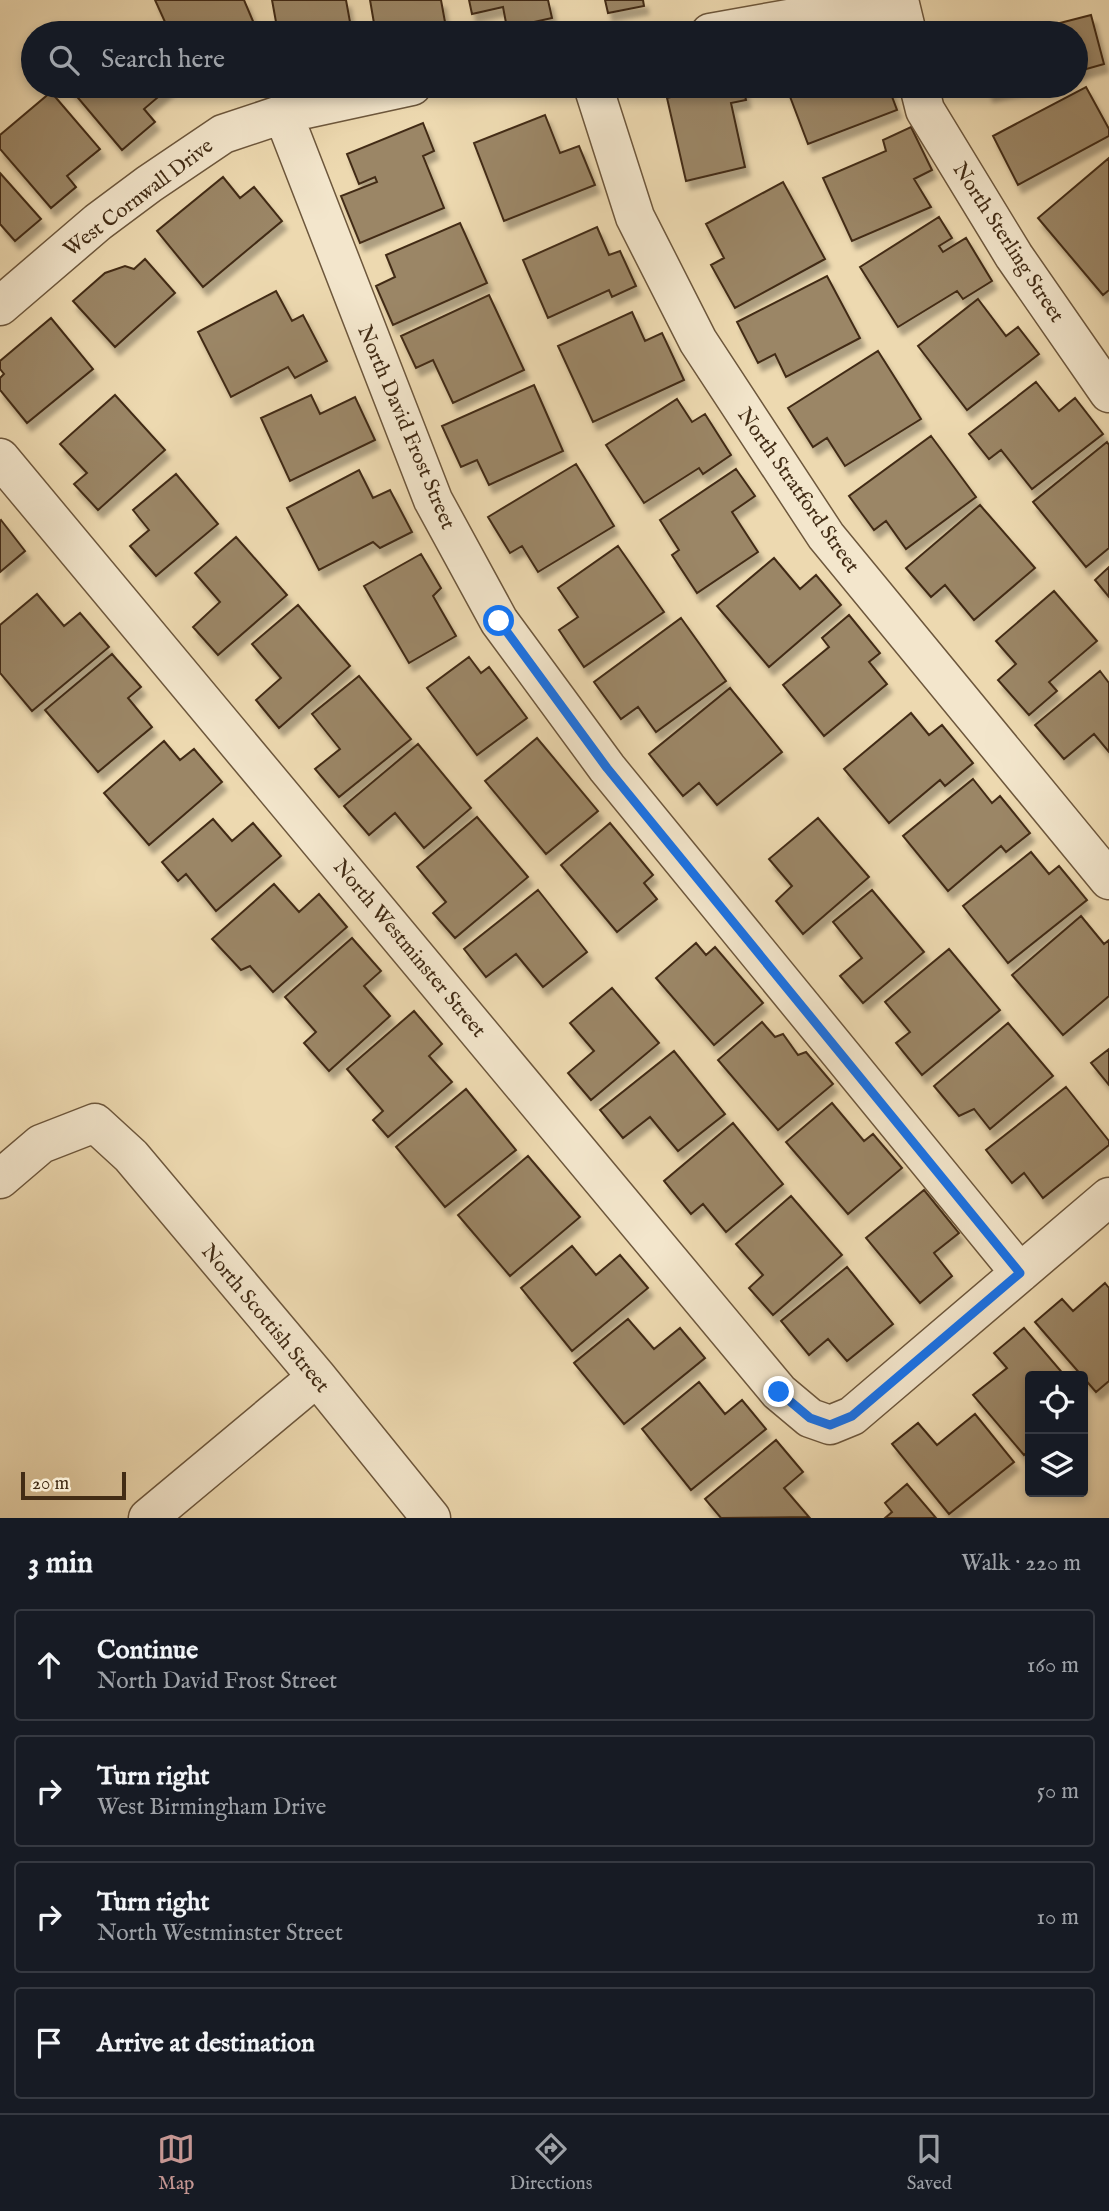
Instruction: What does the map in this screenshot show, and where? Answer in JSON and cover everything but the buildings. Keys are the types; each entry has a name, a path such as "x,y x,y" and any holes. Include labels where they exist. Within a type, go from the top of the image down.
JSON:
{"street":[{"path":"778,21 896,0 903,21"},
{"name":"West Cornwall Drive","path":"0,306 97,222 223,134 283,114 357,98"},
{"name":"North Stratford Street","path":"597,98 635,217 698,341 826,536 1109,880"},
{"name":"North Sterling Street","path":"922,98 925,110 1014,256 1109,393"},
{"name":"North David Frost Street","path":"283,114 433,500 499,621 607,768 1020,1273"},
{"name":"North Westminster Street","path":"0,458 779,1392 810,1418 830,1425 852,1416 1020,1273"},
{"name":"North Scottish Street","path":"0,1179 41,1144 95,1123 131,1156 317,1377 431,1518"},
{"path":"1020,1273 1109,1198"},
{"path":"148,1518 317,1377"}],"route":[{"path":"499,621 607,768 1020,1273 852,1416 830,1425 810,1418 779,1392"}]}
